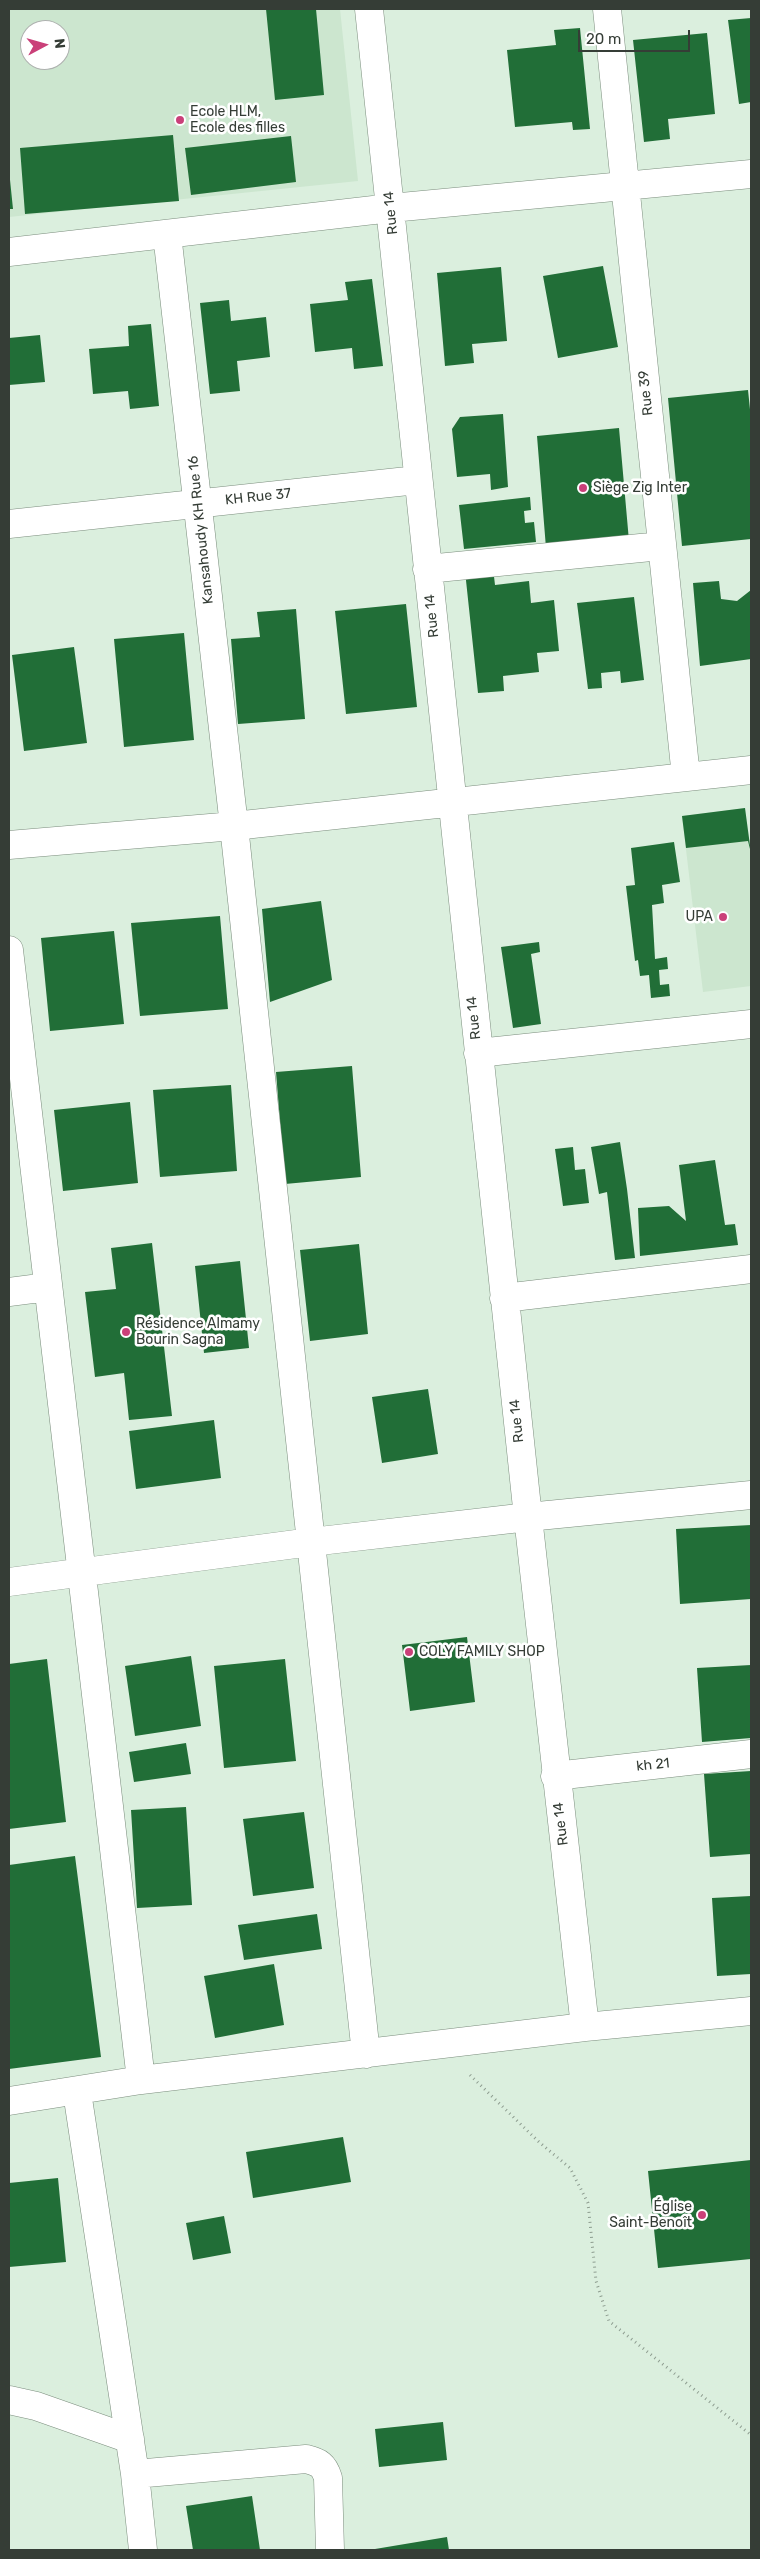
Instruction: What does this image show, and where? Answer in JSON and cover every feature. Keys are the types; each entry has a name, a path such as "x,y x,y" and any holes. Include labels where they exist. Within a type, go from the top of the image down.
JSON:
{"street":[{"name":"Rue 14","path":"369,9 391,208 417,480 555,1776 585,2028"},
{"name":"Rue 39","path":"607,9 686,777"},
{"path":"9,252 391,208 751,174"},
{"name":"Kansahoudy KH Rue 16","path":"167,234 234,826 366,2054"},
{"name":"KH Rue 37","path":"9,524 417,480"},
{"path":"427,569 661,546"},
{"path":"9,845 234,826 751,770"},
{"path":"9,950 17,1087 48,1287 141,2080"},
{"path":"478,1052 751,1024"},
{"path":"504,1298 751,1269"},
{"path":"9,1292 48,1287"},
{"path":"9,1582 81,1574 311,1542 528,1517 751,1495"},
{"name":"kh 21","path":"555,1776 751,1754"},
{"path":"9,2101 77,2092 141,2080 585,2028 751,2011"},
{"path":"77,2092 136,2474 144,2550"},
{"path":"9,2400 36,2406 130,2439"},
{"path":"136,2474 306,2459 318,2462 325,2468 328,2478 330,2550"}],"path":[{"path":"438,2045 539,2142 570,2168 588,2203 596,2281 609,2321 751,2435"}],"shaded area":[{"name":"Ecole HLM, Ecole des filles","path":"9,9 340,9 358,181 9,217"},
{"name":"UPA","path":"745,808 748,840 751,840 751,986 703,992 682,816"}],"building":[{"path":"266,9 316,9 324,95 275,100"},
{"path":"751,18 751,102 739,104 728,20"},
{"path":"580,28 590,129 573,130 572,122 515,127 507,50 556,45 554,30"},
{"path":"707,33 715,114 668,119 670,139 644,142 633,40"},
{"path":"173,135 179,201 25,214 20,148"},
{"path":"291,136 296,182 191,195 185,148"},
{"path":"9,170 13,209 9,209"},
{"path":"603,266 618,347 558,358 543,276"},
{"path":"501,267 507,341 472,344 474,363 445,366 437,273"},
{"path":"372,279 383,366 354,369 352,348 315,352 310,304 348,300 345,282"},
{"path":"229,300 231,321 266,317 270,357 237,361 240,391 210,394 200,303"},
{"path":"151,324 159,406 130,409 128,391 93,394 89,349 129,346 128,326"},
{"path":"40,335 45,382 9,385 9,338"},
{"path":"748,390 751,419 751,539 682,546 668,398"},
{"path":"503,414 508,487 491,490 490,474 457,477 452,429 460,417"},
{"name":"Siège Zig Inter","path":"619,428 629,541 546,548 537,436"},
{"path":"530,497 531,510 524,511 525,523 534,522 536,542 464,549 459,505"},
{"path":"493,568 495,585 529,581 531,603 554,600 559,651 537,653 539,672 503,676 504,691 478,693 465,571"},
{"path":"719,581 721,599 737,601 751,590 751,659 700,666 693,583"},
{"path":"634,597 644,680 621,683 620,671 601,673 602,688 588,689 577,603"},
{"path":"406,604 417,707 346,714 335,611"},
{"path":"296,609 305,719 238,724 231,639 260,637 257,612"},
{"path":"184,633 194,740 124,747 114,639"},
{"path":"74,647 87,743 24,751 12,655"},
{"path":"745,808 751,853 748,841 686,848 682,816"},
{"path":"674,842 680,882 662,885 664,903 652,905 655,959 667,957 668,969 659,970 660,985 669,984 670,996 651,998 649,975 640,976 638,960 635,961 626,886 635,885 631,848"},
{"path":"321,901 332,980 270,1002 262,909"},
{"path":"220,916 228,1009 140,1016 131,923"},
{"path":"114,931 124,1024 50,1031 41,938"},
{"path":"539,942 540,952 531,954 541,1024 513,1028 501,947"},
{"path":"352,1066 361,1177 285,1184 276,1072"},
{"path":"231,1085 237,1171 160,1177 153,1090"},
{"path":"130,1102 138,1183 63,1191 54,1110"},
{"path":"620,1142 635,1258 615,1260 607,1192 599,1194 591,1147"},
{"path":"573,1147 575,1170 585,1169 589,1203 563,1206 555,1149"},
{"path":"715,1160 725,1225 735,1224 738,1245 640,1256 638,1208 669,1206 686,1221 679,1165"},
{"name":"Résidence Almamy Bourin Sagna","path":"152,1243 172,1416 129,1420 124,1373 95,1377 85,1292 116,1289 111,1248"},
{"path":"359,1244 368,1334 310,1341 300,1250"},
{"path":"240,1261 249,1348 204,1353 195,1266"},
{"path":"428,1389 438,1454 382,1463 372,1397"},
{"path":"214,1420 221,1478 136,1489 129,1431"},
{"path":"751,1525 751,1599 680,1604 676,1529"},
{"path":"467,1637 475,1702 410,1711 402,1645"},
{"path":"191,1656 201,1726 135,1736 125,1666"},
{"path":"47,1659 66,1822 9,1829 9,1664"},
{"path":"285,1659 296,1761 224,1768 214,1666"},
{"path":"751,1665 751,1738 702,1742 697,1668"},
{"path":"186,1743 191,1774 134,1782 129,1752"},
{"path":"751,1771 751,1854 710,1857 704,1774"},
{"path":"186,1807 192,1905 137,1908 131,1810"},
{"path":"304,1812 314,1888 253,1896 243,1819"},
{"path":"75,1856 101,2057 9,2069 9,1865"},
{"path":"751,1896 751,1974 717,1976 712,1898"},
{"path":"317,1914 322,1949 244,1960 238,1925"},
{"path":"274,1964 284,2025 215,2038 204,1976"},
{"path":"343,2137 351,2182 253,2198 246,2152"},
{"name":"Église Saint-Benoît","path":"751,2160 751,2259 658,2268 648,2171"},
{"path":"58,2178 66,2262 9,2267 9,2183"},
{"path":"224,2216 231,2253 193,2260 186,2223"},
{"path":"443,2422 447,2460 379,2467 375,2429"},
{"path":"252,2496 260,2550 193,2550 186,2506"},
{"path":"447,2537 449,2550 375,2550 375,2549"}],"place":[{"name":"Ecole HLM, Ecole des filles","path":"180,120"},
{"name":"Siège Zig Inter","path":"583,488"},
{"name":"UPA","path":"723,917"},
{"name":"Résidence Almamy Bourin Sagna","path":"126,1332"},
{"name":"COLY FAMILY SHOP","path":"409,1652"},
{"name":"Église Saint-Benoît","path":"702,2215"}]}
